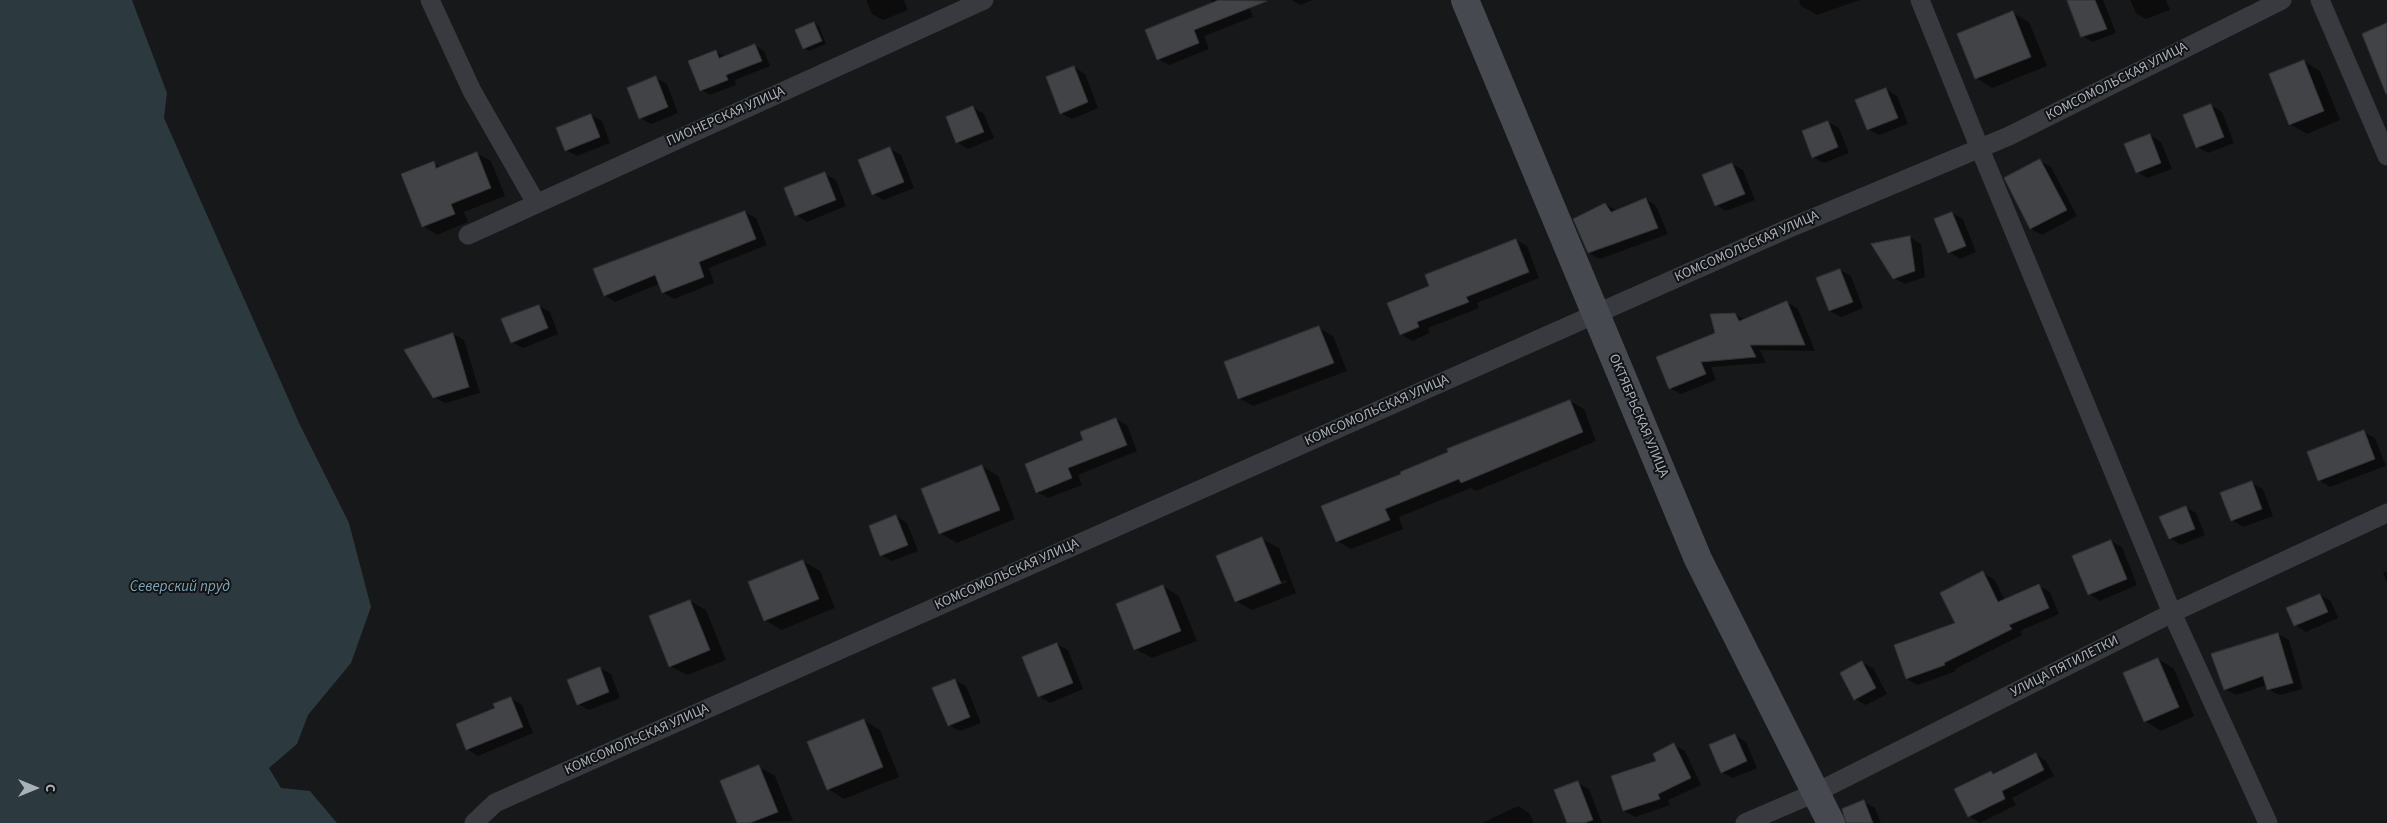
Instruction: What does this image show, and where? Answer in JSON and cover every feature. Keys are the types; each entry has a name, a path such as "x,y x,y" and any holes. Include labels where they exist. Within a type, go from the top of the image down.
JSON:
{"street":[{"path":"430,0 472,91 536,203"},
{"name":"ПИОНЕРСКАЯ УЛИЦА","path":"468,235 984,0"},
{"name":"ОКТЯБРЬСКАЯ УЛИЦА","path":"1465,0 1698,558 1831,823"},
{"path":"1920,0 2172,613 2268,823"},
{"name":"КОМСОМОЛЬСКАЯ УЛИЦА","path":"474,823 496,803 1787,229 1980,149 2282,0"},
{"path":"2320,0 2387,156"},
{"name":"УЛИЦА ПЯТИЛЕТКИ","path":"1745,823 1817,792 2172,613 2387,513"}],"water":[{"name":"Северский пруд","path":"0,0 132,0 167,93 164,118 300,425 349,523 371,607 351,663 308,715 297,744 269,768 281,788 310,791 337,823 0,823"}],"building":[{"path":"1219,0 1267,1 1194,30 1199,43 1157,60 1145,30"},
{"path":"2067,0 2095,0 2107,29 2081,37"},
{"path":"2013,11 2031,57 1975,79 1957,34"},
{"path":"814,22 822,41 803,49 795,30"},
{"path":"2387,23 2387,94 2386,94 2362,34"},
{"path":"755,44 762,61 726,75 728,80 700,91 688,61 716,50 719,58"},
{"path":"2304,60 2324,111 2289,125 2269,74"},
{"path":"1074,66 1088,102 1060,114 1046,77"},
{"path":"656,76 668,107 639,119 627,88"},
{"path":"1886,88 1898,118 1867,130 1855,100"},
{"path":"2211,104 2224,137 2196,148 2183,115"},
{"path":"973,106 984,132 956,143 946,117"},
{"path":"591,114 600,137 565,151 556,128"},
{"path":"1828,121 1838,147 1812,158 1802,131"},
{"path":"2150,134 2161,163 2136,173 2124,144"},
{"path":"890,147 904,182 872,195 858,160"},
{"path":"477,152 491,188 451,204 455,214 422,227 401,174 434,161 436,168"},
{"path":"2040,159 2067,210 2030,229 2004,178"},
{"path":"1732,163 1745,194 1715,206 1702,175"},
{"path":"825,172 836,200 795,216 784,188"},
{"path":"1646,198 1658,228 1588,253 1573,219 1605,203 1611,212"},
{"path":"745,211 756,239 699,262 704,277 662,293 655,275 604,296 593,269"},
{"path":"1952,212 1966,246 1948,253 1934,219"},
{"path":"1910,236 1915,271 1893,279 1871,244"},
{"path":"1516,239 1529,272 1466,297 1469,302 1417,322 1419,327 1400,335 1387,303 1429,286 1425,275"},
{"path":"1840,269 1853,302 1829,311 1816,278"},
{"path":"1787,301 1805,345 1750,345 1756,357 1701,362 1706,374 1669,389 1656,357 1715,333 1710,314 1735,313 1739,321"},
{"path":"539,305 548,328 511,343 501,319"},
{"path":"1319,326 1334,363 1238,399 1224,362"},
{"path":"453,333 469,387 433,398 404,350"},
{"path":"1570,400 1583,432 1461,483 1459,479 1385,509 1390,520 1336,542 1321,506 1401,474 1400,472 1448,452 1447,449"},
{"path":"1116,418 1127,445 1068,468 1072,478 1036,493 1025,464 1083,440 1080,432"},
{"path":"2364,430 2375,459 2318,481 2307,452"},
{"path":"982,465 1000,510 939,534 921,489"},
{"path":"2252,481 2262,509 2231,521 2220,493"},
{"path":"2186,506 2195,529 2169,539 2159,517"},
{"path":"896,515 908,545 880,556 869,526"},
{"path":"1262,537 1281,583 1235,602 1216,556"},
{"path":"2111,540 2127,579 2088,595 2072,556"},
{"path":"803,560 819,599 764,621 748,582"},
{"path":"1983,571 1998,602 2039,584 2049,608 2009,625 2012,629 1944,663 1945,665 1906,679 1894,645 1955,623 1940,593"},
{"path":"1163,585 1181,631 1134,650 1116,604"},
{"path":"2320,594 2328,612 2294,626 2286,608"},
{"path":"690,600 710,650 669,667 649,616"},
{"path":"2278,633 2293,683 2267,690 2263,676 2224,690 2211,654"},
{"path":"1057,643 1073,683 1038,697 1022,657"},
{"path":"2158,658 2179,707 2144,722 2123,673"},
{"path":"1862,661 1876,688 1854,700 1840,673"},
{"path":"600,667 609,692 577,705 567,680"},
{"path":"955,679 970,717 948,726 932,688"},
{"path":"511,697 523,727 466,750 456,724 495,708 493,704"},
{"path":"864,719 883,767 827,790 807,742"},
{"path":"1735,734 1747,761 1721,773 1709,745"},
{"path":"1674,743 1691,778 1658,794 1660,799 1623,811 1611,776 1656,761 1653,754"},
{"path":"2036,753 2044,770 2002,791 2005,799 1968,817 1954,789 1991,771 1993,774"},
{"path":"759,765 778,812 750,823 737,823 720,781"},
{"path":"1578,781 1593,820 1584,823 1567,823 1554,790"},
{"path":"1864,800 1873,823 1846,823 1842,809"}]}
